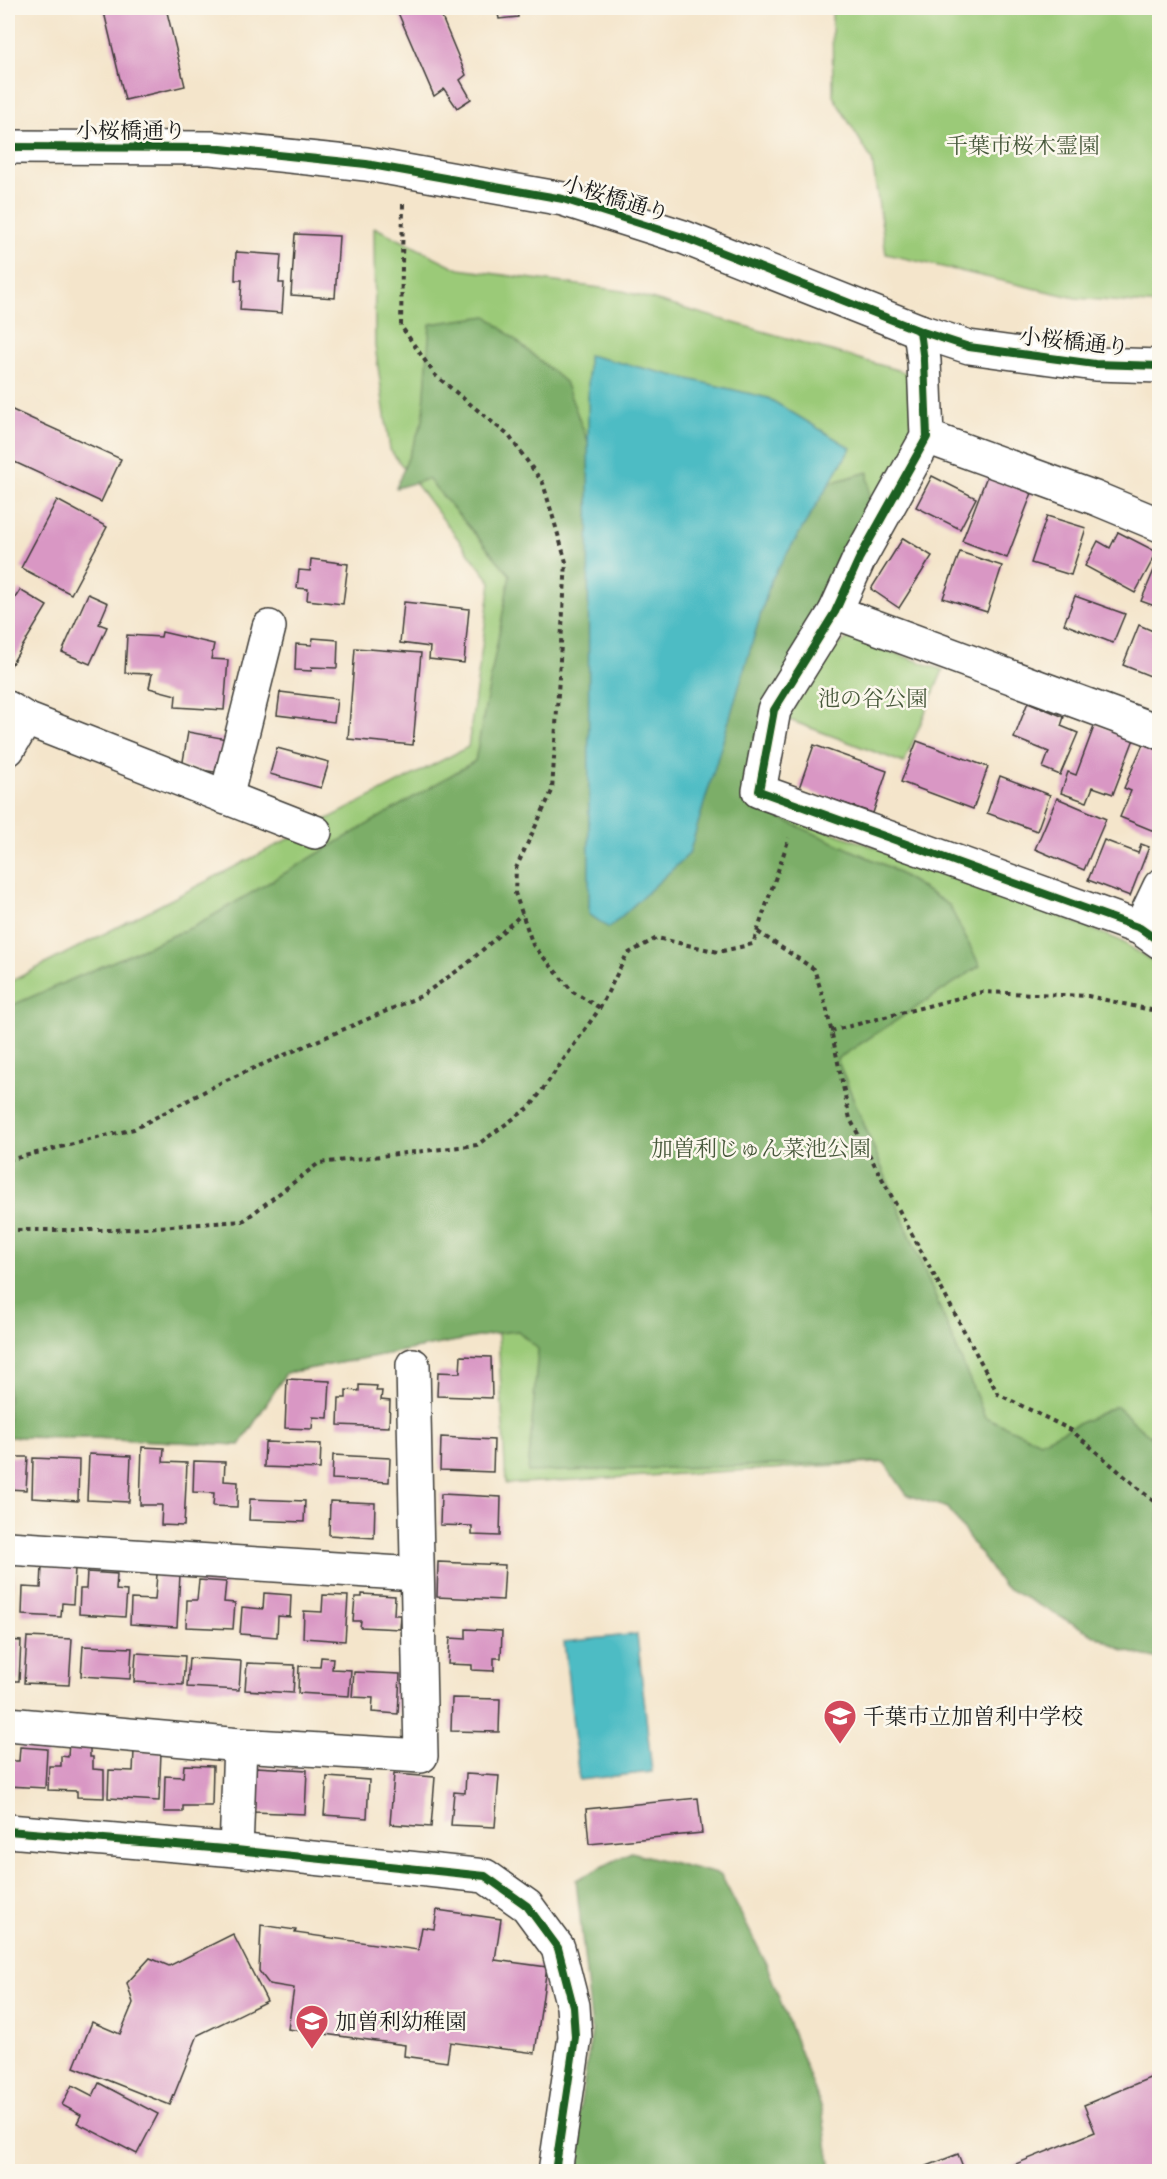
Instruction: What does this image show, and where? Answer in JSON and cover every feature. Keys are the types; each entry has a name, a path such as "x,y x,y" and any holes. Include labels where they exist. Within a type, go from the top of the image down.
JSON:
{"street":[{"name":"小桜橋通り","path":"8,147 212,148 366,164 563,198 683,237 920,331 969,347 1095,364 1160,366"},
{"path":"920,331 927,437 859,559 835,612 774,710 759,791 1150,935 1160,886"},
{"path":"927,437 1095,498 1160,525"},
{"path":"835,612 1160,732"},
{"path":"226,798 269,627"},
{"path":"8,750 17,714 315,832"},
{"path":"8,1724 240,1745 421,1756 413,1365"},
{"path":"8,1548 416,1574"},
{"path":"236,1850 240,1745"},
{"path":"8,1831 236,1850 485,1876 527,1906 558,1948 573,2006 575,2037 555,2172"}],"path":[{"path":"403,170 400,326 435,375 509,436 543,483 566,562 552,791 516,868 515,893 533,945 573,992 600,1008"},
{"path":"8,1230 115,1230 243,1221 318,1163 477,1145 531,1106 600,1008 627,954 657,938 718,952 753,945 799,806"},
{"path":"8,1160 134,1129 224,1081 421,996 467,964 522,914"},
{"path":"758,932 814,969 826,1006 850,1119 998,1395 1071,1430 1160,1507"},
{"path":"831,1031 982,992 1088,996 1160,1012"}],"green space":[{"name":"千葉市桜木霊園","path":"832,8 1159,8 1159,305 1076,298 886,254 872,160 833,96"},
{"name":"加曽利じゅん菜池公園","path":"374,227 459,269 623,291 915,375 918,432 761,711 744,802 965,878 1119,940 1159,965 1159,1585 963,1458 506,1484 498,1333 286,1373 240,1445 94,1438 8,1437 8,983 468,747 491,582 390,450 375,346"},
{"name":"加曽利じゅん菜池公園","path":"487,316 565,382 604,483 716,657 815,487 868,472 870,509 774,710 744,802 889,867 949,905 980,966 837,1059 985,1417 1040,1442 1116,1406 1159,1444 1159,1659 1124,1651 1003,1586 948,1508 907,1495 884,1462 528,1472 538,1349 518,1331 286,1373 240,1445 94,1438 8,1437 8,1007 197,925 475,761 510,575 428,479 396,488 423,420 430,324"},
{"name":"池の谷公園","path":"849,637 943,670 904,763 787,719 823,658"},
{"path":"631,1852 721,1875 765,1961 822,2109 831,2171 570,2172 592,2030 576,1880"}],"water":[{"path":"588,355 768,398 851,448 771,580 689,854 609,928 589,914"},
{"path":"637,1634 652,1772 579,1780 564,1642"}],"building":[{"path":"103,8 166,8 185,86 125,100"},
{"path":"396,8 438,8 466,75 460,80 471,99 457,108 444,89 434,96"},
{"path":"497,8 517,8 518,17 499,19"},
{"path":"295,234 339,236 335,298 291,295"},
{"path":"236,252 281,255 279,283 284,283 282,313 240,310 242,280 235,280"},
{"path":"8,408 121,459 101,502 8,459"},
{"path":"932,476 976,498 960,529 916,507"},
{"path":"987,476 1032,493 1007,558 962,541"},
{"path":"57,500 107,527 71,594 21,568"},
{"path":"1047,516 1086,528 1071,575 1031,563"},
{"path":"1118,532 1157,552 1135,593 1085,566 1098,541 1110,548"},
{"path":"903,538 932,556 899,608 871,589"},
{"path":"960,552 1002,566 987,612 943,598"},
{"path":"1160,556 1160,608 1141,601"},
{"path":"311,559 348,564 343,604 307,600 308,589 297,588 299,570 310,571"},
{"path":"20,590 47,606 8,670 8,609"},
{"path":"88,594 108,603 99,624 107,627 90,664 62,652"},
{"path":"1075,596 1125,614 1113,643 1064,624"},
{"path":"404,602 469,609 464,663 429,659 430,647 400,643"},
{"path":"1139,625 1160,634 1160,680 1123,665"},
{"path":"162,632 214,644 211,659 228,660 224,710 175,707 176,695 149,688 152,674 125,673 127,635 161,637"},
{"path":"313,638 338,640 337,668 312,667 311,671 295,670 296,644 312,645"},
{"path":"355,648 421,653 413,745 348,739"},
{"path":"280,692 337,699 334,722 277,715"},
{"path":"1028,702 1064,717 1061,726 1078,733 1060,775 1043,768 1049,752 1014,738"},
{"path":"1095,724 1134,739 1113,794 1093,787 1087,802 1061,793 1068,772 1076,775"},
{"path":"188,732 227,739 221,773 182,767"},
{"path":"917,741 988,767 973,809 901,782"},
{"path":"1143,744 1160,751 1160,818 1154,831 1120,817 1131,791 1124,788"},
{"path":"814,745 887,771 873,813 799,788"},
{"path":"277,748 329,762 321,788 270,774"},
{"path":"1000,776 1050,795 1037,831 987,813"},
{"path":"1057,798 1106,819 1084,870 1035,849"},
{"path":"1104,840 1138,853 1141,844 1149,847 1130,896 1088,880"},
{"path":"461,1356 491,1357 492,1398 437,1396 438,1372 460,1373"},
{"path":"287,1379 330,1381 328,1418 313,1417 312,1429 285,1428"},
{"path":"359,1385 377,1386 376,1391 382,1391 381,1400 390,1401 389,1427 338,1425 339,1398 346,1398 346,1390 359,1391"},
{"path":"441,1437 494,1440 493,1472 440,1470"},
{"path":"265,1442 321,1444 320,1469 264,1467"},
{"path":"142,1447 164,1448 163,1462 187,1463 184,1526 161,1525 162,1505 140,1505"},
{"path":"89,1454 131,1456 129,1502 87,1500"},
{"path":"333,1455 390,1458 389,1482 332,1479"},
{"path":"8,1457 28,1457 26,1490 8,1489"},
{"path":"33,1458 79,1460 78,1501 32,1498"},
{"path":"194,1461 225,1462 224,1481 238,1482 237,1507 213,1506 214,1493 193,1492"},
{"path":"441,1494 501,1497 500,1536 472,1535 472,1526 440,1525"},
{"path":"250,1499 305,1501 304,1522 249,1520"},
{"path":"330,1501 375,1503 374,1538 329,1535"},
{"path":"438,1562 505,1565 503,1600 437,1597"},
{"path":"42,1566 75,1568 73,1604 62,1603 61,1617 22,1615 23,1587 41,1588"},
{"path":"8,1572 14,1573 12,1602 8,1602"},
{"path":"87,1572 117,1574 116,1590 127,1591 125,1617 79,1614 80,1589 86,1589"},
{"path":"157,1574 180,1575 177,1627 130,1624 131,1599 155,1600"},
{"path":"199,1580 226,1582 224,1602 235,1603 233,1629 186,1627 187,1600 197,1600"},
{"path":"264,1593 291,1595 290,1617 278,1616 277,1637 240,1634 242,1607 263,1609"},
{"path":"362,1594 395,1596 394,1615 401,1615 400,1629 360,1627 361,1621 353,1621 355,1597 362,1597"},
{"path":"323,1595 348,1596 345,1641 303,1638 304,1611 322,1612"},
{"path":"466,1629 502,1631 501,1658 494,1658 494,1671 472,1670 472,1665 448,1664 450,1638 466,1639"},
{"path":"27,1637 72,1639 69,1685 24,1683"},
{"path":"8,1640 21,1641 19,1681 8,1681"},
{"path":"83,1646 132,1648 130,1679 81,1676"},
{"path":"136,1653 185,1656 183,1685 134,1682"},
{"path":"321,1657 333,1658 332,1669 351,1670 349,1696 298,1693 299,1666 320,1667"},
{"path":"189,1658 241,1661 239,1690 187,1687"},
{"path":"247,1663 295,1665 293,1693 245,1690"},
{"path":"354,1672 400,1674 398,1714 372,1712 373,1698 352,1697"},
{"path":"452,1698 500,1699 499,1732 451,1731"},
{"path":"69,1741 90,1742 93,1769 104,1770 104,1798 77,1797 77,1791 48,1790 49,1766 61,1766 61,1756 68,1757"},
{"path":"20,1747 47,1749 45,1788 8,1786 8,1761 19,1761"},
{"path":"134,1751 161,1752 159,1801 108,1798 109,1770 133,1771"},
{"path":"184,1765 213,1766 212,1806 183,1806 183,1812 164,1812 165,1776 183,1777"},
{"path":"256,1767 307,1770 305,1814 254,1812"},
{"path":"394,1774 435,1777 431,1827 390,1824"},
{"path":"466,1774 499,1776 495,1827 451,1825 454,1792 465,1793"},
{"path":"327,1777 369,1780 367,1818 324,1815"},
{"path":"698,1798 702,1833 589,1844 586,1809"},
{"path":"437,1910 501,1919 495,1960 547,1967 535,2053 450,2042 447,2062 404,2056 405,2045 288,2029 294,1988 269,1984 259,1971 261,1925 296,1930 295,1933 418,1950 422,1927 434,1929"},
{"path":"233,1934 267,2001 198,2035 170,2105 74,2067 92,2022 120,2034 133,2003 127,1983 150,1958 169,1966"},
{"path":"1157,2075 1160,2082 1160,2172 996,2172 1095,2132 1084,2105"},
{"path":"99,2083 158,2114 137,2154 77,2123 81,2115 62,2105 72,2085 93,2096"},
{"path":"958,2154 965,2172 914,2172 914,2171"}],"cycle path":[{"path":"8,147 211,148 366,164 563,199 683,237 920,331 969,347 1095,364 1160,366"},
{"path":"920,331 924,361 927,437 859,559 835,612 774,710 759,791 1140,928 1160,942"},
{"path":"8,1831 236,1850 485,1876 527,1906 558,1948 573,2006 575,2037 555,2172"}],"place":[{"name":"千葉市立加曽利中学校","path":"840,1745"},
{"name":"加曽利幼稚園","path":"312,2050"}]}
